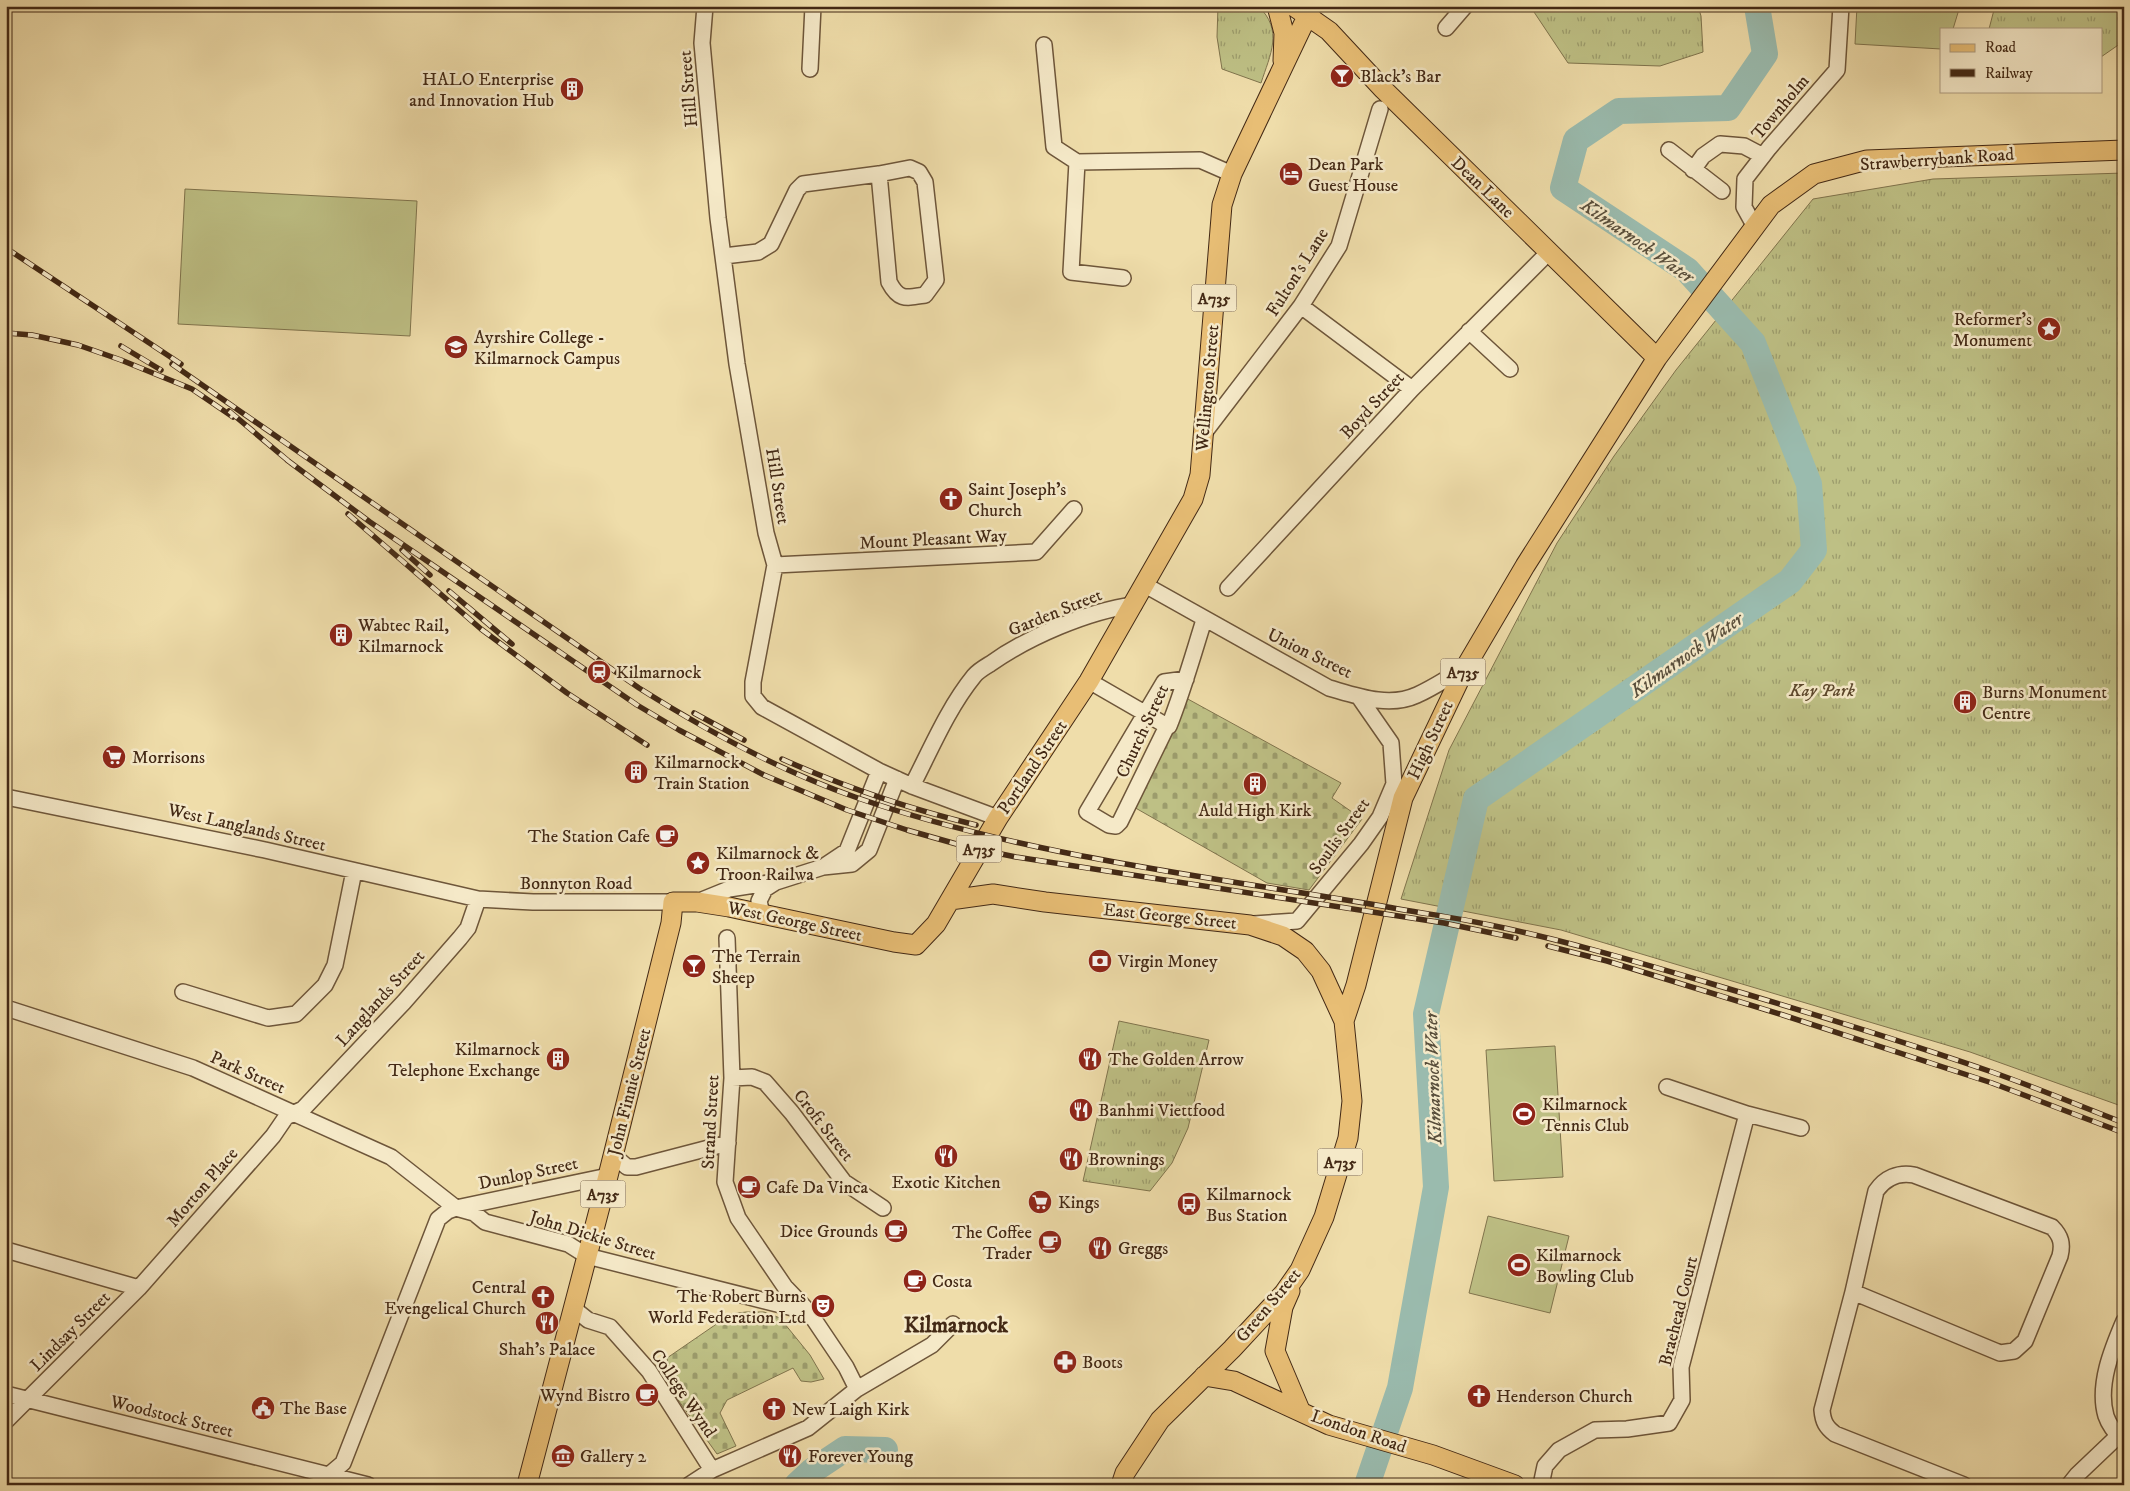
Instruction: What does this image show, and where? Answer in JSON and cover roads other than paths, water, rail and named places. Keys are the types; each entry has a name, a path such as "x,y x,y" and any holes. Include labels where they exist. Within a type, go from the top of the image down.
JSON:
{"main road":[{"path":"1277,6 1284,33 1282,69"},
{"name":"Wellington Street","path":"1145,585 1193,499 1200,475 1222,205 1232,174 1282,69 1304,10"},
{"name":"Dean Lane","path":"1304,10 1329,31 1383,89 1658,358"},
{"name":"Strawberrybank Road","path":"1658,358 1771,205 1814,174 1867,160 2124,150"},
{"name":"High Street","path":"1344,1021 1356,985 1403,798 1465,668 1525,566 1658,358"},
{"name":"Portland Street","path":"916,945 936,924 998,818 1089,681 1145,585"},
{"name":"East George Street","path":"950,900 993,894 1058,904 1250,925 1283,936 1305,951 1321,971 1344,1021"},
{"name":"West George Street","path":"673,902 697,902 916,945"},
{"name":"John Finnie Street","path":"527,1485 608,1176 671,924 673,902"},
{"name":"Green Street","path":"1204,1376 1284,1293 1300,1270 1324,1217 1348,1138 1352,1101 1344,1021"},
{"path":"1300,1270 1283,1307 1275,1352 1300,1410"},
{"name":"London Road","path":"1204,1376 1234,1381 1329,1425 1433,1455 1515,1485"},
{"name":"A735","path":"1121,1485 1125,1473 1160,1420 1204,1376"}],"street":[{"name":"Hill Street","path":"705,6 702,43 718,218 737,364 766,533 775,565 753,696 762,707 879,771 912,786 998,818"},
{"path":"810,69 813,6"},
{"path":"1446,28 1465,6"},
{"name":"Townholm","path":"1755,227 1744,207 1745,179 1836,70 1841,6"},
{"path":"1044,45 1054,147 1076,162 1200,160 1232,174"},
{"name":"Fulton's Lane","path":"1204,433 1301,306 1339,246 1380,109"},
{"path":"1693,170 1703,156 1720,144 1744,146 1763,156"},
{"path":"1669,150 1722,191"},
{"path":"1076,162 1071,272 1123,278"},
{"path":"724,256 758,252 770,244 797,190 803,184 910,168 919,172 925,182 936,280 925,295 905,298 895,293 889,282 879,174"},
{"name":"Boyd Street","path":"1228,588 1412,389 1549,252"},
{"path":"1301,306 1412,389"},
{"path":"1469,332 1510,369"},
{"name":"Mount Pleasant Way","path":"775,565 1036,552 1074,509"},
{"name":"Union Street","path":"1145,585 1204,620 1329,688 1359,697 1389,701 1415,696 1465,668"},
{"name":"Garden Street","path":"912,786 957,700 976,674 1004,654 1034,638 1116,607 1134,605"},
{"name":"Church Street","path":"1145,713 1087,812 1109,825 1116,826 1120,822 1167,726 1169,726 1204,620"},
{"path":"1145,713 1164,682 1186,679"},
{"path":"1089,681 1167,726"},
{"name":"Soulis Street","path":"1250,925 1298,921 1361,844 1380,817 1394,784 1391,743 1359,697"},
{"path":"823,867 847,851 879,771"},
{"path":"697,902 729,889 776,882 823,867 852,864 870,850 897,778"},
{"name":"West Langlands Street","path":"6,797 154,826 478,899"},
{"path":"183,992 268,1018 296,1014 325,985 335,965 354,871"},
{"path":"762,914 759,901 765,889 776,882"},
{"name":"Bonnyton Road","path":"478,899 533,902 673,902"},
{"name":"Langlands Street","path":"295,1113 303,1109 404,1002 454,945 468,928 478,899"},
{"name":"Strand Street","path":"727,938 732,1078 725,1182 738,1218 785,1287 809,1312 846,1367 857,1389"},
{"name":"Park Street","path":"6,1008 193,1068 295,1113 391,1157 456,1208"},
{"name":"Croft Street","path":"732,1078 752,1077 765,1082 792,1113 844,1182 883,1208"},
{"path":"1667,1087 1747,1114 1801,1128"},
{"name":"Morton Place","path":"138,1288 273,1136 286,1117 295,1113"},
{"name":"Braehead Court","path":"1541,1485 1545,1466 1559,1450 1595,1430 1627,1429 1669,1423 1682,1400 1681,1367 1747,1114"},
{"path":"613,1155 627,1167 636,1167 728,1143"},
{"path":"1853,1292 2000,1353 2007,1353 2014,1351 2025,1341 2060,1256 2062,1250 2060,1238 2052,1227 1914,1175 1895,1176 1884,1182 1876,1191 1853,1292 1822,1410 1823,1420 1834,1434 1964,1485"},
{"name":"Dunlop Street","path":"456,1208 608,1176"},
{"path":"316,1485 328,1479 343,1464 438,1219 456,1208"},
{"name":"John Dickie Street","path":"456,1208 474,1213 485,1222 568,1244 587,1256 809,1312"},
{"path":"6,1250 138,1288"},
{"name":"Lindsay Street","path":"6,1421 138,1288"},
{"name":"College Wynd","path":"573,1308 588,1320 610,1327 649,1371 712,1470"},
{"path":"2069,1485 2077,1474 2122,1437 2106,1416 2104,1388 2112,1349 2124,1321"},
{"path":"689,1485 712,1470 808,1428 857,1389 932,1345 953,1324"},
{"name":"Woodstock Street","path":"6,1394 328,1479 368,1485"}],"waterway":[{"name":"Kilmarnock Water","path":"1367,1485 1400,1388 1436,1187 1426,1014 1476,799 1790,581 1814,550 1809,484 1753,343 1687,270 1563,188 1576,140 1619,111 1728,108 1765,54 1757,6"},
{"name":"Kilmarnock Water","path":"797,1485 812,1471 845,1449 885,1450"}],"railway":[{"path":"6,248 181,364"},
{"path":"6,333 32,335 78,345 121,360 192,389 233,417"},
{"path":"121,346 161,370"},
{"path":"172,364 639,688 717,734 798,775 826,786 919,817 984,835 1050,850 1463,920 1573,944 1745,994 1922,1049 2009,1078 2124,1123"},
{"path":"229,411 292,464"},
{"path":"287,460 370,522 637,705 679,730 764,775 847,810 967,847 1016,857 1444,923 1516,938"},
{"path":"348,514 481,629 567,693 647,745"},
{"path":"402,550 430,575"},
{"path":"449,591 512,644"},
{"path":"694,713 744,740"},
{"path":"782,759 829,779 878,796 976,825"},
{"path":"1548,946 1607,961 1783,1015 1992,1083 2124,1133"}],"place":[{"name":"Black's Bar","path":"1342,76"},
{"name":"HALO Enterprise and Innovation Hub","path":"572,89"},
{"name":"Dean Park Guest House","path":"1291,174"},
{"name":"Reformer's Monument","path":"2049,329"},
{"name":"Ayrshire College - Kilmarnock Campus","path":"456,347"},
{"name":"Saint Joseph's Church","path":"951,499"},
{"name":"Wabtec Rail, Kilmarnock","path":"341,635"},
{"name":"Kilmarnock","path":"599,672"},
{"name":"Burns Monument Centre","path":"1965,702"},
{"name":"Morrisons","path":"114,757"},
{"name":"Kilmarnock Train Station","path":"636,772"},
{"name":"Auld High Kirk","path":"1255,784"},
{"name":"The Station Cafe","path":"667,836"},
{"name":"Kilmarnock & Troon Railwa","path":"698,863"},
{"name":"Virgin Money","path":"1100,961"},
{"name":"The Terrain Sheep","path":"694,966"},
{"name":"Kilmarnock Telephone Exchange","path":"558,1059"},
{"name":"The Golden Arrow","path":"1090,1059"},
{"name":"Banhmi Viettfood","path":"1081,1110"},
{"name":"Kilmarnock Tennis Club","path":"1524,1114"},
{"name":"Exotic Kitchen","path":"946,1156"},
{"name":"Brownings","path":"1071,1159"},
{"name":"Cafe Da Vinca","path":"749,1187"},
{"name":"Kings","path":"1040,1202"},
{"name":"Kilmarnock Bus Station","path":"1189,1204"},
{"name":"Dice Grounds","path":"896,1231"},
{"name":"The Coffee Trader","path":"1050,1242"},
{"name":"Greggs","path":"1100,1248"},
{"name":"Kilmarnock Bowling Club","path":"1519,1265"},
{"name":"Costa","path":"915,1281"},
{"name":"Central Evengelical Church","path":"543,1297"},
{"name":"The Robert Burns World Federation Ltd","path":"823,1306"},
{"name":"Shah's Palace","path":"547,1323"},
{"name":"Boots","path":"1065,1362"},
{"name":"Wynd Bistro","path":"647,1395"},
{"name":"Henderson Church","path":"1479,1396"},
{"name":"The Base","path":"263,1408"},
{"name":"New Laigh Kirk","path":"774,1409"},
{"name":"Gallery 2","path":"563,1456"},
{"name":"Forever Young","path":"790,1456"}],"district":[{"name":"Kilmarnock","path":"956,1324"}],"park label":[{"name":"Kay Park","path":"1822,690"}]}
